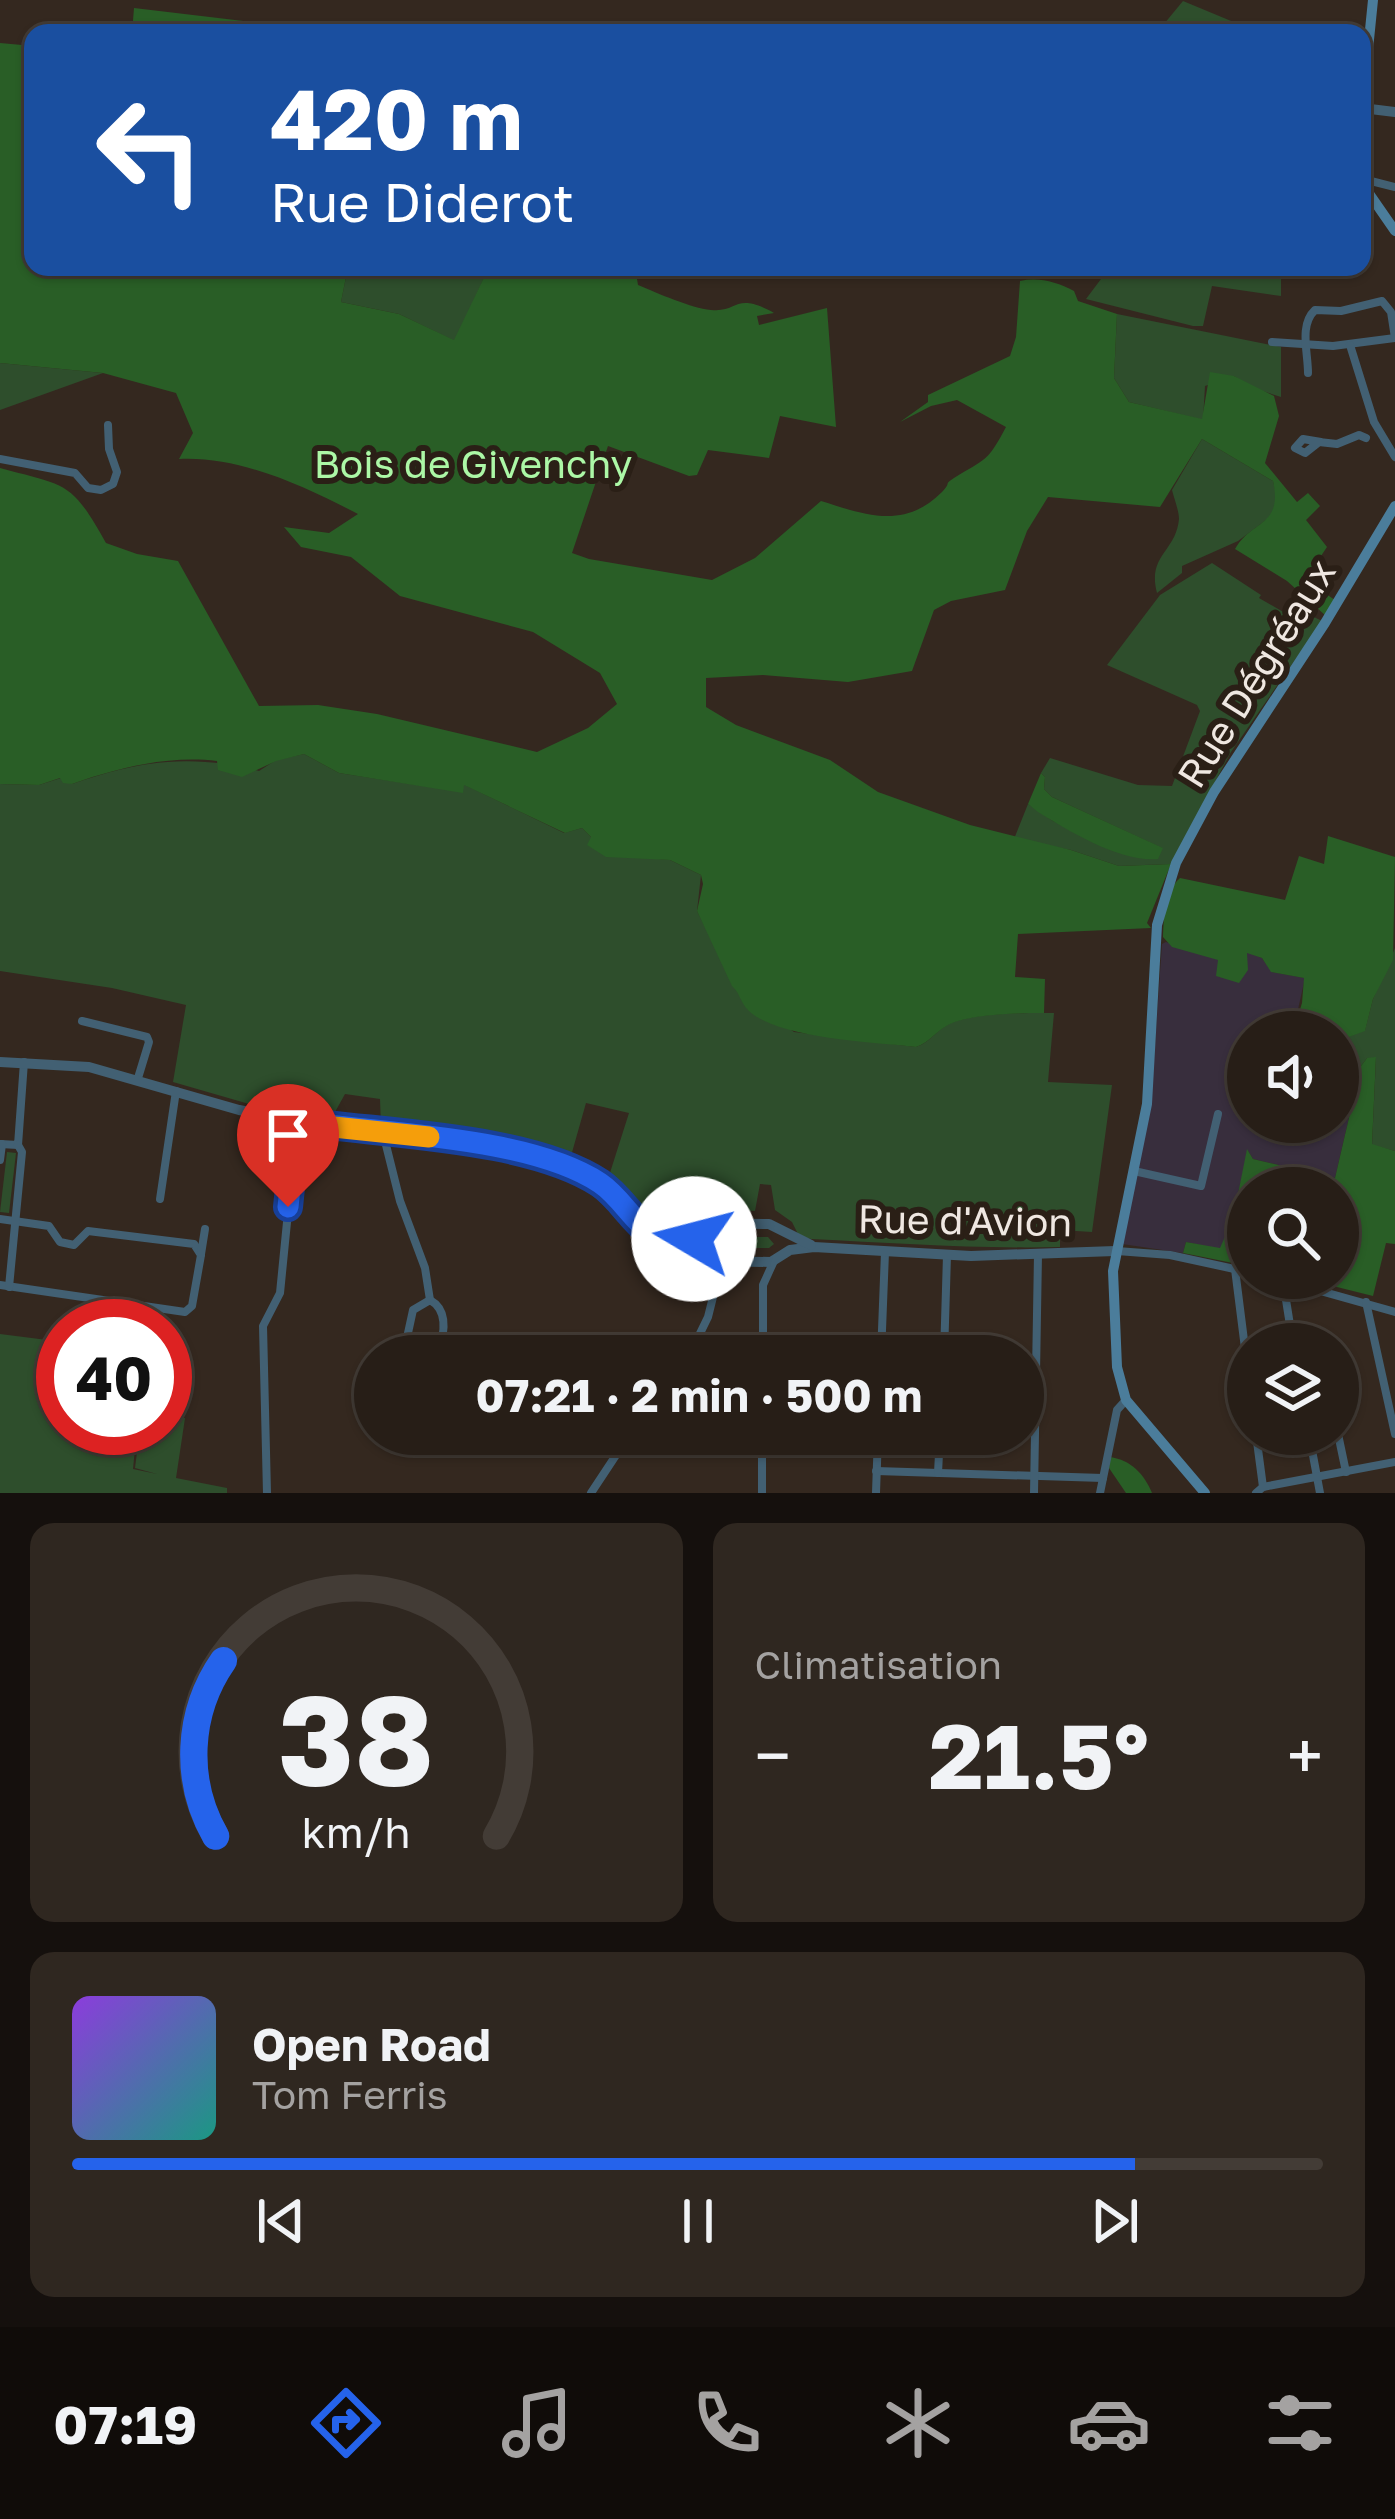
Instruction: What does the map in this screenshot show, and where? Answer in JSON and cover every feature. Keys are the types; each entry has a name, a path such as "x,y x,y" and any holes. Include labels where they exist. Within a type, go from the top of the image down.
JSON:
{"main road":[{"path":"1371,191 1395,232"},
{"name":"Rue Dégréaux","path":"1126,1400 1114,1329 1115,1251 1147,1104 1157,925 1171,875 1232,760 1325,623 1395,506"},
{"path":"1126,1400 1205,1493"}],"street":[{"path":"1272,343 1307,345 1350,345 1395,338 1389,307 1378,300 1347,310 1312,312 1305,331 1307,345 1308,373"},
{"path":"1350,345 1374,422 1395,457"},
{"path":"0,459 75,473 88,488 101,490 116,478 108,425"},
{"path":"1321,442 1337,444 1359,435 1366,438"},
{"path":"82,1021 147,1037 138,1078"},
{"name":"Rue d'Avion","path":"0,1062 89,1067 297,1121 454,1139 552,1163 599,1182 644,1229 700,1256 746,1262 814,1246"},
{"path":"24,1062 16,1222 4,1286 184,1312 192,1306 205,1229"},
{"path":"160,1199 176,1091"},
{"path":"1134,1171 1201,1186 1218,1114"},
{"path":"268,1493 263,1326 280,1293 297,1121"},
{"path":"383,1133 400,1201 425,1268 430,1300 443,1316 442,1335"},
{"path":"0,1160 1,1144 18,1145"},
{"path":"0,1220 49,1226 60,1242 74,1246 88,1231 194,1244 201,1255"},
{"name":"Rue d'Avion","path":"665,1239 685,1238 708,1223 769,1223 814,1246 885,1252 947,1256 1115,1251"},
{"path":"697,1231 713,1292"},
{"path":"763,1335 763,1285 780,1257 785,1234"},
{"path":"1115,1251 1170,1255 1227,1267"},
{"path":"882,1335 885,1252"},
{"path":"1034,1493 1038,1254"},
{"path":"945,1335 947,1256"},
{"path":"699,1335 720,1272 730,1261"},
{"path":"746,1262 763,1285"},
{"path":"1355,1299 1395,1312"},
{"path":"408,1335 413,1310 430,1300"},
{"path":"1366,1302 1395,1434"},
{"path":"1100,1493 1117,1410 1126,1400"},
{"path":"591,1493 616,1455"},
{"path":"761,1493 762,1455"},
{"path":"876,1493 877,1455"},
{"path":"938,1473 939,1455"},
{"path":"1257,1455 1259,1490 1395,1462"},
{"path":"1313,1455 1320,1493"},
{"path":"1342,1455 1346,1472"},
{"path":"876,1471 1103,1478"}],"shaded area":[{"path":"1162,944 1219,960 1247,952 1262,958 1272,972 1305,978 1298,1011 1227,1011 1227,1143 1343,1143 1338,1167 1288,1167 1253,1159 1248,1151 1244,1167 1227,1167 1227,1242 1220,1249 1186,1242 1183,1253 1122,1244 1151,1103"}],"green space":[{"path":"1183,1 1238,24 1164,24"},
{"path":"134,8 277,24 133,24"},
{"name":"Bois de Givenchy","path":"0,43 24,45 24,276 346,276 341,302 399,314 454,340 485,276 636,276 638,285 703,309 751,304 774,313 757,316 759,325 827,308 836,427 780,416 769,458 708,450 697,475 689,476 608,446 572,553 712,580 755,558 821,501 884,516 928,504 951,480 985,458 1006,427 957,400 931,406 900,422 928,402 928,395 1010,356 1020,281 1034,280 1074,291 1078,301 1117,314 1114,378 1129,402 1202,419 1210,372 1234,376 1274,396 1279,416 1265,463 1297,502 1308,493 1320,506 1306,520 1327,547 1305,580 1335,600 1326,616 1287,581 1235,549 1270,515 1273,481 1202,439 1160,507 1048,497 1027,531 1005,590 951,601 934,610 912,671 848,682 763,675 706,678 706,707 736,725 830,760 878,792 970,825 1119,866 1171,864 1147,923 1151,928 1018,934 1015,977 1045,979 1044,1013 968,1018 916,1047 803,1033 762,1020 748,1010 732,986 697,911 701,875 670,860 606,857 587,845 591,837 582,828 565,833 464,785 463,793 339,773 304,754 242,777 218,770 217,761 180,760 125,768 72,784 60,778 39,785 0,784 0,468 65,489 84,507 106,543 178,561 259,706 318,705 377,714 537,752 588,728 617,704 600,673 533,632 400,596 351,557 301,547 284,527 329,533 358,514 248,468 179,459 193,433 176,393 103,373 0,363"},
{"path":"346,276 485,276 455,341 399,314 341,302"},
{"path":"1103,276 1281,276 1281,296 1212,286 1203,326 1086,299"},
{"path":"1117,314 1281,347 1281,397 1234,376 1205,386 1203,420 1129,402 1114,378"},
{"path":"0,363 103,373 0,410"},
{"path":"1202,439 1273,481 1278,501 1270,517 1238,541 1182,566 1182,573 1157,593 1156,570 1179,519 1172,490"},
{"path":"1212,563 1304,624 1312,616 1322,621 1231,752 1171,864 1119,866 1014,839 1028,804 1109,848 1162,848 1052,797 1044,789 1041,773 1050,758 1138,785 1172,786 1200,711 1197,705 1107,665 1160,595"},
{"path":"304,754 339,773 463,792 463,784 564,833 582,828 591,837 647,858 670,860 701,875 697,911 737,989 794,1032 916,1047 947,1025 970,1018 1054,1013 1048,1082 1112,1085 1092,1232 1060,1230 1060,1247 811,1239 799,1236 792,1222 775,1210 771,1185 760,1184 755,1211 726,1210 720,1193 708,1191 706,1210 689,1220 682,1232 669,1231 639,1216 608,1179 629,1113 586,1103 569,1163 492,1140 381,1126 380,1099 345,1094 330,1121 290,1116 173,1082 186,1005 0,971 0,784 39,785 61,778 72,784 164,762 210,762 259,771 276,760"},
{"path":"1041,773 1044,789 1052,797 1163,848 1158,859 1112,851 1038,812 1028,804"},
{"path":"1328,836 1395,857 1393,960 1373,999 1365,1031 1359,1033 1359,1011 1300,1011 1304,978 1271,972 1262,958 1247,953 1248,970 1239,983 1216,976 1218,960 1172,947 1163,937 1168,898 1180,878 1285,900 1299,856 1324,864"},
{"path":"1395,948 1395,1151 1372,1145 1376,1058 1367,1058 1359,1066 1359,1032 1365,1030"},
{"path":"1376,1057 1372,1144 1395,1151 1395,1244 1386,1243 1373,1296 1359,1292 1359,1167 1338,1167 1343,1143 1359,1143 1359,1075 1367,1058"},
{"path":"1247,1149 1253,1159 1288,1167 1243,1167"},
{"path":"7,1152 16,1153 9,1213 0,1212"},
{"path":"1227,1232 1227,1262 1183,1253 1186,1242 1220,1248"},
{"path":"768,1237 774,1244 769,1248 712,1248 708,1241"},
{"path":"0,1334 36,1339 36,1455 134,1455 133,1469 157,1474 135,1468 137,1455 179,1455 176,1478 227,1488 227,1493 0,1493"},
{"path":"1110,1457 1136,1469 1152,1493 1126,1493 1109,1468"}],"slow traffic":[{"path":"324,1126 429,1137"}],"route":[{"path":"288,1207 297,1121 454,1139 552,1163 599,1182 653,1235 685,1238 697,1231 694,1239"}]}
